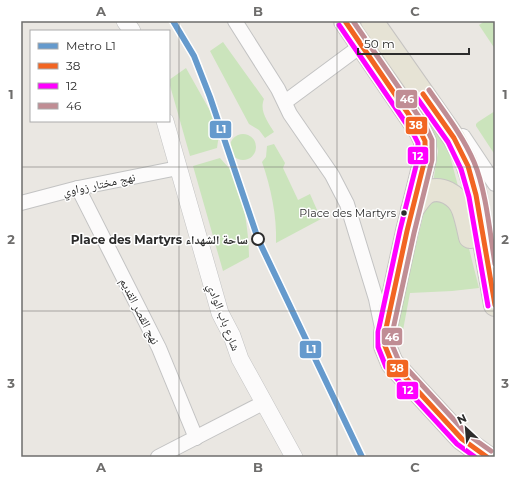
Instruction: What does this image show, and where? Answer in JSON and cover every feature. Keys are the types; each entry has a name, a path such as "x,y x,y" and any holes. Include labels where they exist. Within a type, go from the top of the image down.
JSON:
{"main road":[{"path":"345,21 420,131 425,142 425,159 407,231 385,333 388,354 392,362 479,457"},
{"path":"372,21 454,138 466,161 475,190 493,296"},
{"path":"412,210 424,194 430,192 443,191 449,193 460,203 463,209 478,269 495,318"},
{"path":"462,440 487,457"}],"street":[{"path":"125,21 131,30"},
{"path":"235,21 278,89 290,114 332,175 347,204 376,299 385,341"},
{"path":"285,102 362,45"},
{"path":"403,66 449,122 459,130 493,181"},
{"name":"شارع باب الوادي","path":"165,122 220,313 232,336 240,359 293,457"},
{"name":"نهج مختار زواوي","path":"21,203 78,188 178,168"},
{"name":"نهج القصر القديم","path":"78,188 159,348 196,438"},
{"path":"158,457 263,403"}],"green space":[{"path":"355,21 361,21 440,135 450,156 458,186 433,183 438,151 435,138"},
{"path":"485,21 493,21 495,23 495,49 479,25"},
{"path":"223,42 264,99 263,112 274,132 265,138 259,130 249,124 210,51"},
{"path":"186,68 222,132 217,148 190,156 170,86 170,79"},
{"path":"495,111 495,155 476,124"},
{"path":"243,134 252,138 256,147 252,156 243,160 234,156 230,147 234,138"},
{"path":"274,144 285,163 283,168 298,200 310,194 321,219 276,243 276,223 273,202 262,162 266,157 267,146"},
{"path":"220,158 228,167 237,171 247,225 249,246 249,257 223,271 193,166"},
{"path":"434,198 459,209 479,288 410,293 403,330 396,328 426,204"}],"metro line":[{"name":"L1","path":"173,21 194,56 210,97 258,239 362,457"}],"transit line":[{"name":"38","path":"345,21 420,131 425,141 425,159 407,231 385,333 385,346 392,363 462,439 487,457"},
{"name":"46","path":"353,21 426,127 432,140 432,160 392,334 392,345 398,359 467,434 491,451"},
{"name":"12","path":"339,25 418,143 418,158 400,230 378,332 378,347 386,367 457,444 475,457"},
{"name":"46","path":"429,90 459,134 474,162 485,199 495,264"},
{"name":"38","path":"423,94 454,138 468,166 476,195 495,305"},
{"name":"12","path":"417,98 448,142 461,169 469,197 488,306"}],"place":[{"name":"Place des Martyrs","path":"404,213"},
{"name":"Place des Martyrs ساحة الشهداء","path":"258,239"}]}
